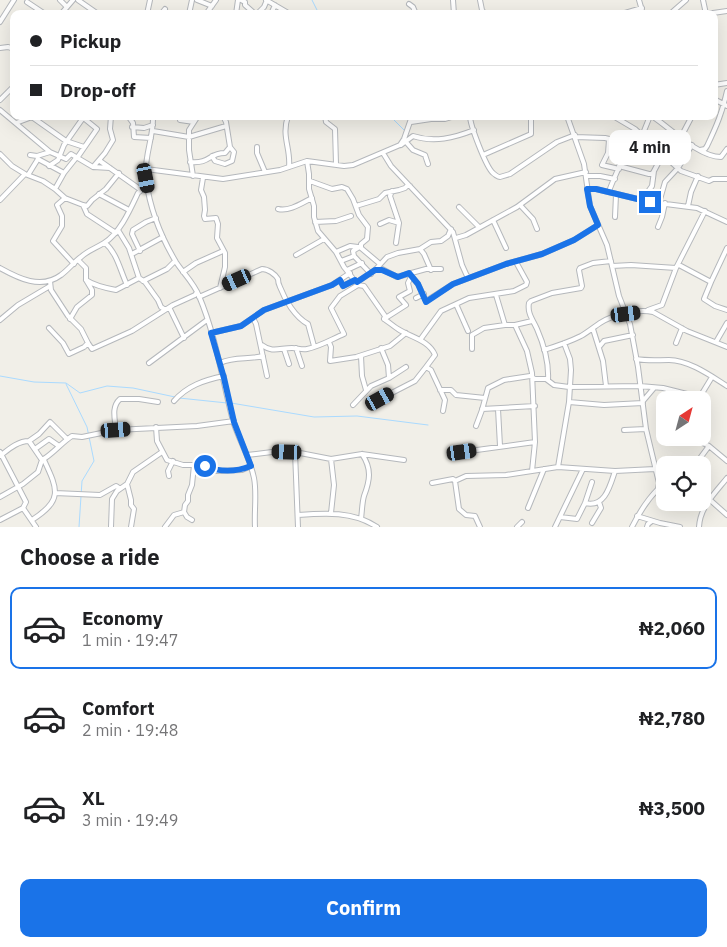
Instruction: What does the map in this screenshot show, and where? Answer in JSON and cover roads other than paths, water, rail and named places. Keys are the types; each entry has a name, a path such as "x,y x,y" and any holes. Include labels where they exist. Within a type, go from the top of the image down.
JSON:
{"street":[{"path":"0,22 2,16 14,0"},
{"path":"60,0 67,6"},
{"path":"64,10 73,0"},
{"path":"78,0 92,10"},
{"path":"197,0 212,6"},
{"path":"209,10 216,0"},
{"path":"242,0 252,10"},
{"path":"266,0 280,10"},
{"path":"635,10 642,8 639,0"},
{"path":"675,10 686,0"},
{"path":"27,2 39,10"},
{"path":"409,4 414,10"},
{"path":"273,10 275,5"},
{"path":"0,100 10,90"},
{"path":"700,150 705,149 707,146 726,106 727,91"},
{"path":"0,110 10,118"},
{"path":"12,120 50,152 66,158 71,154 93,167 110,168"},
{"path":"16,123 24,120"},
{"path":"36,120 66,141 84,147"},
{"path":"49,166 58,160 66,141 80,120"},
{"path":"56,189 64,173 98,129 86,120"},
{"path":"93,167 100,161 113,140 110,129 111,120"},
{"path":"131,120 134,137 151,138"},
{"path":"153,120 146,169 148,188 156,218 164,237 175,261 197,292 207,320 224,376 234,422 251,466 254,483 255,527"},
{"path":"180,120 194,122 189,130 190,162 193,176"},
{"path":"212,156 215,161 225,164 232,161 234,152 230,147 224,120"},
{"path":"287,120 285,140 290,166"},
{"path":"326,120 335,129 336,164"},
{"path":"400,145 411,122 424,120"},
{"path":"471,120 483,154 493,174 500,177 504,177 538,156 553,144 575,136 630,142"},
{"path":"483,154 531,134 531,120"},
{"path":"569,120 586,174 590,206 607,246 619,296 633,335 646,429 656,472"},
{"path":"623,120 681,171 708,181 727,179"},
{"path":"609,192 630,142 641,135 649,120"},
{"path":"660,120 700,150 721,157 727,149"},
{"path":"681,137 690,120"},
{"path":"132,127 144,128 154,125"},
{"path":"153,131 189,137 226,126"},
{"path":"146,169 202,178 224,179 280,170 307,161 344,166 353,165 400,145 413,136 429,140 458,136 474,130"},
{"path":"609,140 608,153 602,165 649,174 652,174 654,171"},
{"path":"406,142 413,150 425,156 428,164"},
{"path":"658,203 665,182 678,167 692,145"},
{"path":"190,162 202,163 216,153 225,153 230,147"},
{"path":"257,147 257,153 265,172"},
{"path":"1,202 27,174 38,157 50,152"},
{"path":"383,153 391,166 451,230 456,238 462,265 467,276 470,277"},
{"path":"0,154 12,166 43,181 66,198 87,206 119,173"},
{"path":"642,200 652,186 654,171 663,154"},
{"path":"30,155 38,157 49,166 64,173"},
{"path":"100,161 141,190"},
{"path":"307,161 310,181 309,189 314,206 315,222 324,239 336,252 348,272 357,282 364,286 385,316 384,319"},
{"path":"456,238 466,235 520,204 555,179 586,174 615,179"},
{"path":"688,206 691,192 698,176"},
{"path":"202,178 201,190 204,197 204,216 205,219 216,218 218,224 217,238 225,253 225,267 220,288"},
{"path":"310,181 332,189 347,189 359,215 368,226 367,239 354,251 354,256"},
{"path":"356,206 379,199 385,193 410,186"},
{"path":"0,268 20,279 39,282 50,281 59,277 78,260 105,243 117,231 138,193 148,188"},
{"path":"587,189 596,189 658,203 688,206 705,211 727,222"},
{"path":"392,191 390,196 398,223 396,243"},
{"path":"100,194 129,210"},
{"path":"615,217 616,195"},
{"path":"66,198 56,205 62,216 62,226 53,241 74,264"},
{"path":"278,208 282,210 290,208 312,198"},
{"path":"520,204 532,218 537,229"},
{"path":"658,227 665,204"},
{"path":"83,205 87,214 117,231 132,254 141,280 145,282 161,307 170,309"},
{"path":"459,207 479,227"},
{"path":"544,350 593,329 601,322 626,314 647,311 662,305 705,211"},
{"path":"315,222 336,221 351,216"},
{"path":"140,251 132,234 133,230 156,218"},
{"path":"380,224 389,220 398,223"},
{"path":"493,220 506,248"},
{"path":"375,270 382,270 398,277 409,273 416,280 426,302 453,284 542,254 574,240 598,225"},
{"path":"262,345 276,351 296,348 307,349 329,342 344,334 331,308 340,296 375,270 387,257 398,253 420,250 430,242 441,241 448,236 451,230"},
{"path":"132,254 164,237"},
{"path":"296,254 324,239"},
{"path":"105,243 114,250 116,260 128,284"},
{"path":"336,252 350,246 359,246 380,264"},
{"path":"727,248 704,298 714,306 727,310"},
{"path":"420,250 424,254 431,270"},
{"path":"183,272 196,263 223,251"},
{"path":"341,261 354,256"},
{"path":"354,256 370,274"},
{"path":"70,319 77,307 92,297 92,290 86,280 86,268 78,260"},
{"path":"86,280 96,286 116,290 167,269 175,261"},
{"path":"548,380 544,350 528,306 531,301 552,293 581,288 580,268 611,261"},
{"path":"420,340 441,311 474,297 514,292 527,284 516,262"},
{"path":"211,333 241,326 264,310 288,303 332,285 362,264"},
{"path":"612,266 678,267 711,282"},
{"path":"199,297 262,269 267,269 278,278 288,303 302,321 308,324 314,346"},
{"path":"384,319 406,305 399,297 410,291 408,283 411,276 426,269 442,269"},
{"path":"340,280 343,286 357,282"},
{"path":"50,281 50,286 70,319 81,329 92,349 132,331 144,322 170,309 178,302 195,295 197,292"},
{"path":"0,320 18,305 50,286"},
{"path":"416,298 424,294"},
{"path":"496,295 505,324"},
{"path":"456,304 468,330"},
{"path":"170,309 184,338"},
{"path":"647,311 653,312 682,328 726,345"},
{"path":"253,318 262,345 267,376"},
{"path":"380,399 415,381 435,355 420,340 384,319"},
{"path":"149,363 207,320"},
{"path":"472,349 472,335 484,328 505,324 515,325 532,321"},
{"path":"716,342 727,323"},
{"path":"515,325 528,351 532,378 535,406 535,442 532,471"},
{"path":"49,328 63,343 69,354 88,343"},
{"path":"676,343 682,328"},
{"path":"593,329 603,361 606,386"},
{"path":"329,342 331,346 330,361 361,356 390,346 406,333"},
{"path":"599,347 604,341 633,335"},
{"path":"558,467 569,402 571,365 564,343"},
{"path":"296,348 302,366"},
{"path":"381,348 388,365 390,378"},
{"path":"284,349 289,364"},
{"path":"220,363 229,358 256,358 263,356"},
{"path":"361,356 362,376 366,390"},
{"path":"636,359 670,360 705,372 725,385 727,379"},
{"path":"353,405 366,390 390,378 406,367"},
{"path":"426,367 431,370 445,400 443,411"},
{"path":"174,401 183,391 196,384 207,379 224,376"},
{"path":"476,426 488,388 504,380 527,376 569,387 640,386 674,391"},
{"path":"703,391 712,377"},
{"path":"569,402 604,405 643,402 654,388"},
{"path":"440,390 451,390 456,395 485,398"},
{"path":"116,430 114,409 117,400 139,399 158,402"},
{"path":"482,410 535,406"},
{"path":"498,409 500,446"},
{"path":"0,520 23,508 26,502 23,494 25,489 0,454 17,444 29,441 39,434 50,422 67,439"},
{"path":"0,497 21,485 38,472 43,460 72,436 82,437 116,430 234,422"},
{"path":"156,427 157,440 167,460 183,465 205,466 216,471 242,470 251,466"},
{"path":"624,430 646,429"},
{"path":"35,450 50,439 59,446"},
{"path":"29,441 43,460 53,482 55,492 53,501 47,510 32,520"},
{"path":"462,452 535,442"},
{"path":"702,456 709,446 727,460"},
{"path":"111,527 112,499 119,488 127,484 133,472 162,452"},
{"path":"247,455 296,452 331,459 362,454 404,460"},
{"path":"296,452 298,527"},
{"path":"362,454 367,464 370,482 364,496 362,520"},
{"path":"331,459 334,485 331,513"},
{"path":"169,476 168,470 173,461"},
{"path":"192,520 184,512 188,495 192,490 194,465"},
{"path":"432,483 453,479 455,481 466,476 544,470 558,467 615,471 655,469"},
{"path":"556,527 582,469"},
{"path":"528,508 544,470"},
{"path":"586,503 599,502 606,495 615,471"},
{"path":"711,497 727,478"},
{"path":"455,481 459,508 466,515 475,516 480,527"},
{"path":"560,517 576,520 586,503 592,482"},
{"path":"254,483 260,483"},
{"path":"127,484 131,506 134,509 131,527"},
{"path":"55,492 100,495 116,486 119,488"},
{"path":"632,527 637,516 656,492"},
{"path":"711,501 727,515"},
{"path":"592,523 601,508 599,502"},
{"path":"23,508 36,527"},
{"path":"699,527 702,511"},
{"path":"165,527 174,515 184,512"},
{"path":"298,515 337,513 362,520 377,527"},
{"path":"637,516 679,527"},
{"path":"647,527 652,521"},
{"path":"518,527 522,522"}],"waterway":[{"path":"312,0 317,10"},
{"path":"394,120 405,131"},
{"path":"0,376 34,382 66,383 80,393 107,386 133,388 175,397"},
{"path":"66,384 87,427 94,461 82,481 79,527"},
{"path":"179,398 227,403"},
{"path":"231,403 314,417 357,416 428,425"}]}
